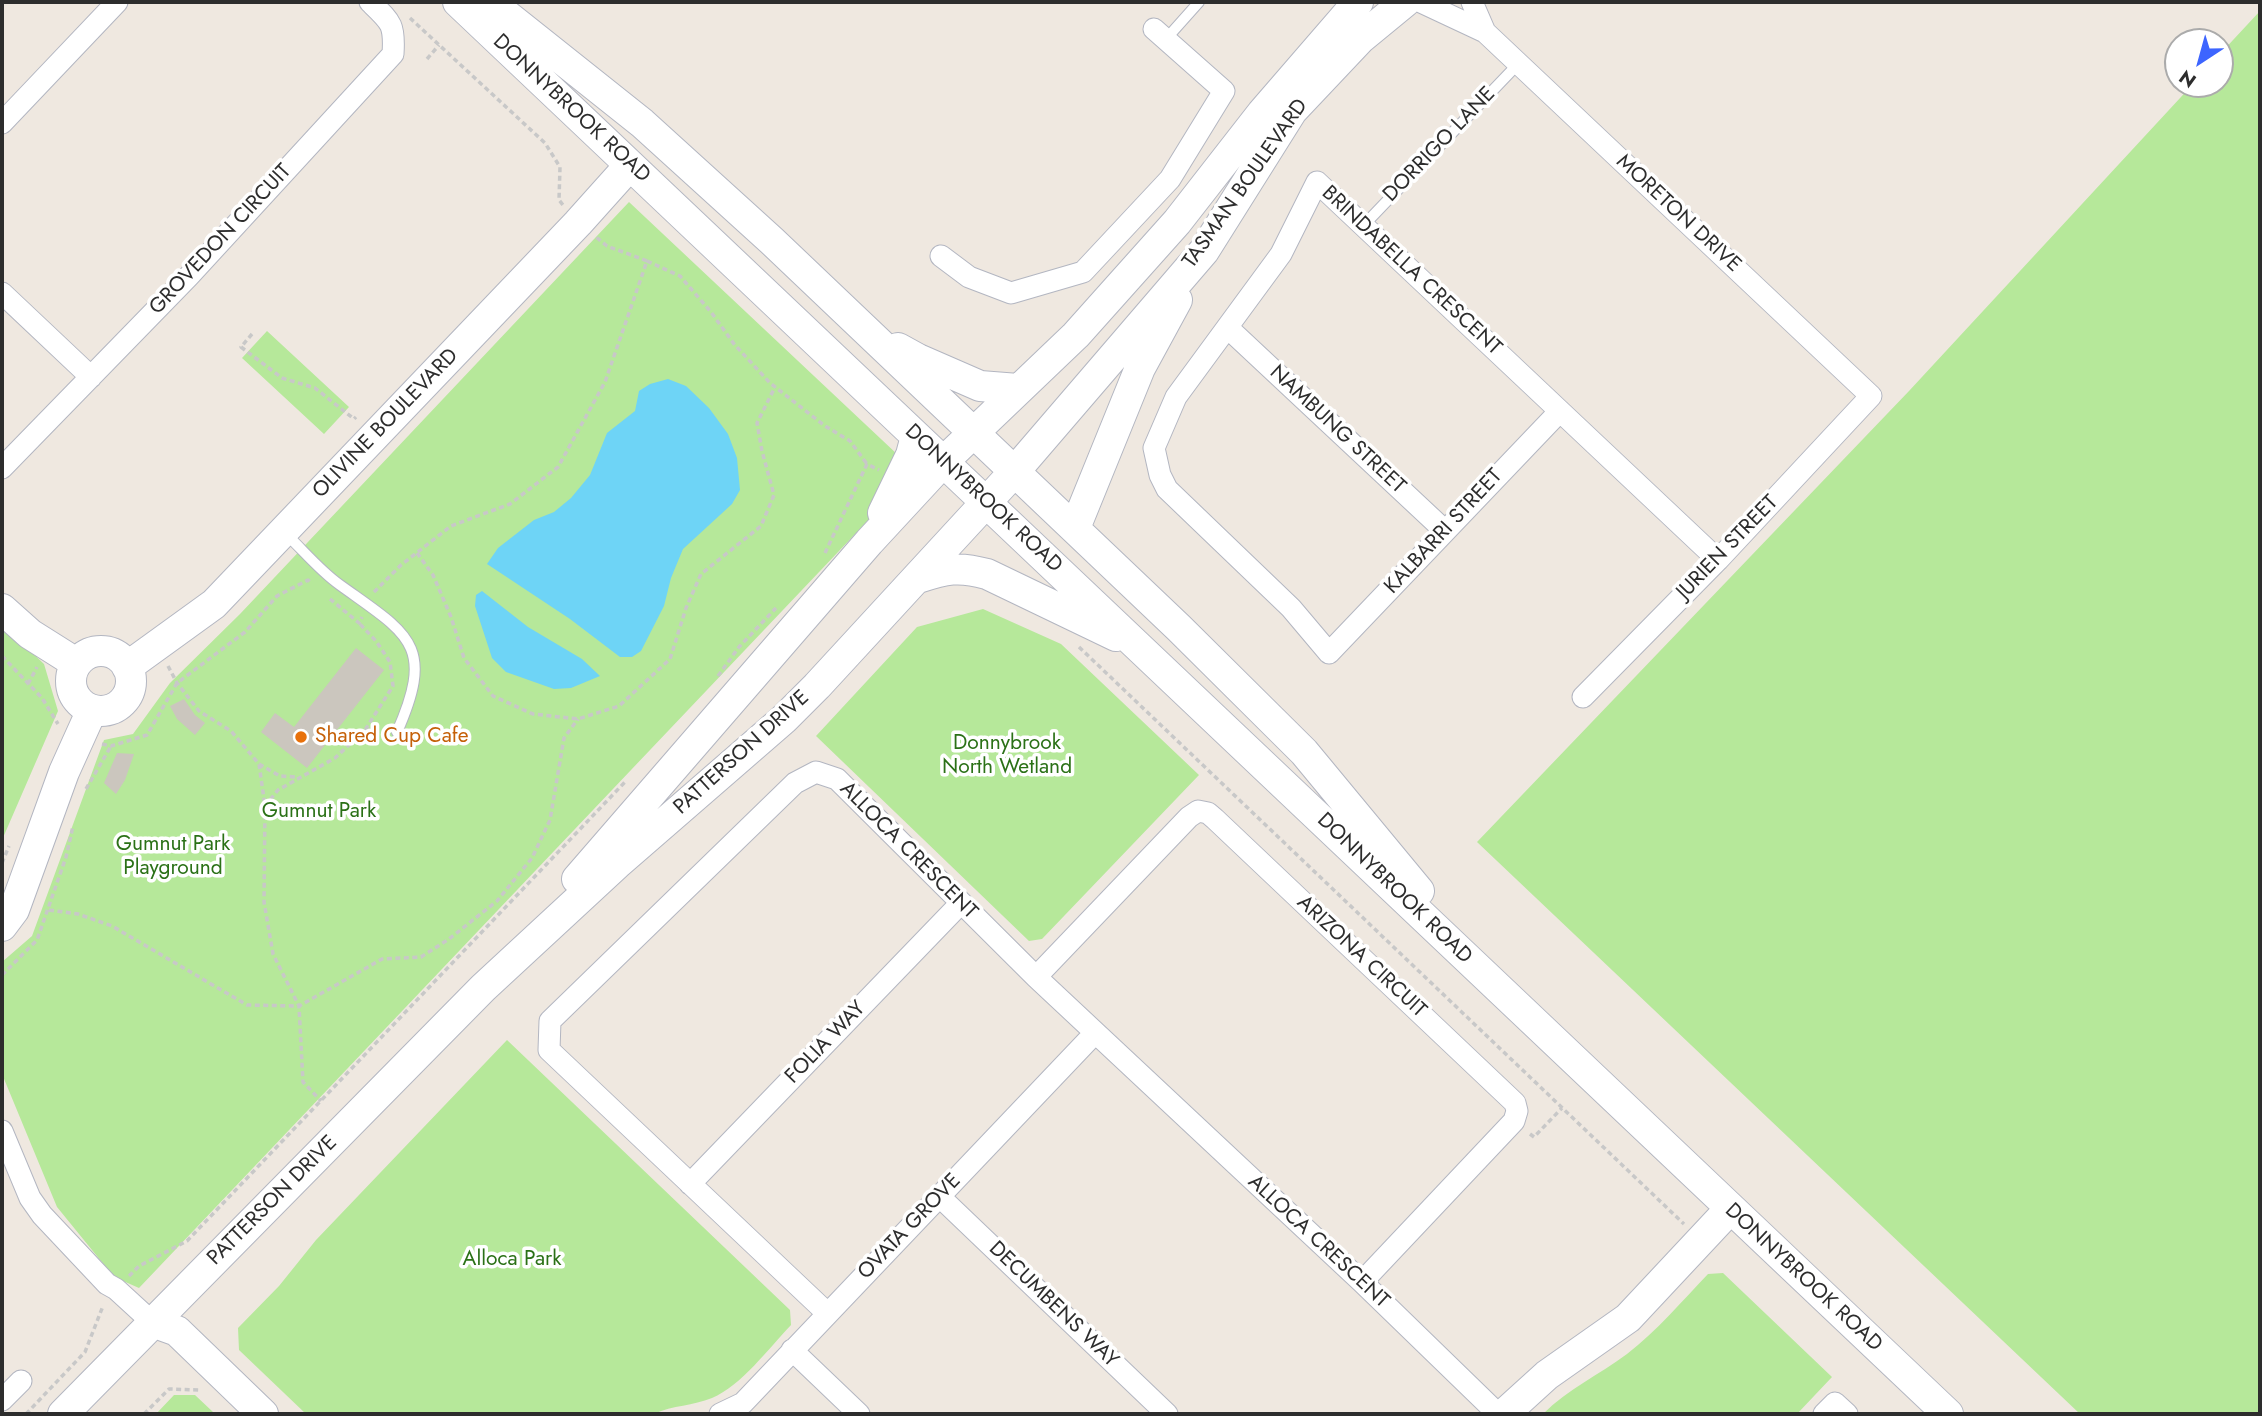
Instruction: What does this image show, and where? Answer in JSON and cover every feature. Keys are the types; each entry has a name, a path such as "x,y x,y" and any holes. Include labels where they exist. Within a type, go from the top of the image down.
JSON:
{"street":[{"path":"2,122 117,2"},
{"name":"GROVEDON CIRCUIT","path":"2,468 189,276 393,54 395,31 370,2"},
{"name":"DONNYBROOK ROAD","path":"458,2 1948,1414"},
{"name":"DONNYBROOK ROAD","path":"490,2 642,123 772,241 1075,528 1304,752 1507,996"},
{"name":"TASMAN BOULEVARD","path":"943,462 1076,335 1177,222 1262,113 1358,2"},
{"name":"TASMAN BOULEVARD","path":"986,503 1204,251 1292,111 1360,39 1405,2"},
{"name":"MORETON DRIVE","path":"1421,2 1485,32 1871,396"},
{"name":"MORETON DRIVE","path":"1472,2 1485,32"},
{"path":"941,256 969,277 1011,293 1083,272 1171,179 1224,91 1160,34"},
{"name":"OLIVINE BOULEVARD","path":"127,667 214,604 578,223 630,165"},
{"name":"BRINDABELLA CRESCENT","path":"1329,653 1291,608 1167,489 1160,475 1154,448 1176,397 1281,254 1317,182 1718,560"},
{"path":"1075,528 1140,368 1204,251"},
{"path":"2,292 91,377"},
{"name":"NAMBUNG STREET","path":"1228,328 1445,531"},
{"path":"865,329 918,359 980,386 1018,389"},
{"name":"JURIEN STREET","path":"1583,697 1718,560 1871,396"},
{"name":"KALBARRI STREET","path":"1329,653 1559,411"},
{"path":"869,542 911,454 916,436"},
{"name":"PATTERSON DRIVE","path":"483,988 869,542 943,462"},
{"name":"PATTERSON DRIVE","path":"63,1414 483,988 617,864 785,719 986,503"},
{"path":"918,578 944,569 965,568 987,575 1141,649"},
{"path":"2,609 30,634 76,663"},
{"path":"103,651 114,654 127,667 130,677 130,687 123,701 105,710 93,709 76,697 71,677 76,663 84,656 103,651"},
{"path":"2,926 14,910 64,772 93,709"},
{"name":"ALLOCA CRESCENT","path":"827,1313 549,1050 550,1021 795,783 816,772 837,779 1036,977 1499,1414"},
{"name":"ARIZONA CIRCUIT","path":"1036,977 1189,817 1198,811 1208,813 1515,1103 1517,1111 1514,1121"},
{"name":"FOLIA WAY","path":"690,1184 961,903"},
{"name":"OVATA GROVE","path":"720,1414 743,1403 1095,1033"},
{"path":"1362,1282 1514,1121"},
{"path":"2,1131 30,1198 42,1215 107,1284 152,1322 177,1331 263,1414"},
{"name":"DECUMBENS WAY","path":"939,1196 1167,1414"},
{"path":"1504,1414 1546,1375 1628,1318 1730,1209"},
{"path":"792,1350 859,1414"},
{"path":"2,1400 20,1381"},
{"path":"1824,1414 1835,1403 1847,1414"}],"lane":[{"path":"1160,34 1199,2"},
{"name":"DORRIGO LANE","path":"1363,226 1518,64"},
{"path":"283,531 337,583 402,633 415,659 415,681 397,732"}],"path":[{"path":"403,10 545,143 560,167 559,201 578,223 607,246 680,276 733,344 775,387 825,426 850,441 867,464"},
{"path":"427,59 439,46"},
{"path":"359,623 377,587 417,553 452,526 510,504 558,467 605,382 647,261"},
{"path":"252,334 241,347 282,378 315,388 354,419 364,409"},
{"path":"417,553 433,575 451,617 464,658 494,696 533,714 578,719 619,706 670,659 686,608 701,574 761,526 774,495 757,423 775,387"},
{"path":"825,553 844,516"},
{"path":"2,656 42,698 60,728 80,738 111,746 147,735 177,683 244,632 277,596 307,580 318,589"},
{"path":"265,806 278,790 335,758 365,730 393,686 390,662 376,641 329,598"},
{"path":"715,680 738,647 783,601"},
{"path":"158,645 177,683 199,711 231,731 259,764 280,776 299,777"},
{"path":"1079,647 1701,1240"},
{"path":"49,910 78,914 112,926 247,1005 299,1006 382,959 421,957 498,901 532,858 550,820 564,738 578,719"},
{"path":"84,793 111,746"},
{"path":"259,764 265,806 264,902 272,954 299,1006 303,1082 321,1101"},
{"path":"26,1414 85,1352 100,1310 116,1289 139,1266 187,1241 634,774"},
{"path":"2,975 37,940 66,857 74,818"},
{"path":"2,863 12,839"},
{"path":"1514,1121 1534,1137 1562,1108"},
{"path":"144,1414 169,1389 205,1390"}],"green space":[{"path":"2260,11 2260,1414 2080,1414 1477,842 1909,391 2180,98 2234,98 2234,39"},
{"name":"Gumnut Park","path":"629,202 915,471 139,1288 114,1277 57,1207 2,1074 2,962 32,936 104,740 133,734 170,683 240,614"},
{"path":"267,331 349,407 324,434 242,358"},
{"name":"Donnybrook North Wetland","path":"983,609 1061,644 1199,775 1042,939 1029,941 816,736 917,627"},
{"path":"2,624 44,664 58,711 2,840"},
{"name":"Alloca Park","path":"507,1040 790,1310 791,1325 744,1376 723,1392 705,1401 654,1414 306,1414 239,1350 238,1328 279,1286 316,1240"},
{"path":"1723,1273 1832,1377 1797,1414 1543,1414 1638,1345 1708,1274"},
{"path":"174,1395 195,1395 213,1412 156,1414"}],"water":[{"path":"668,379 686,386 709,408 728,434 737,458 740,490 732,504 683,549 671,578 664,606 641,651 632,657 620,657 570,619 487,564 498,548 534,520 554,512 571,498 590,475 607,433 635,411 639,391 650,384"},
{"path":"482,591 528,627 582,659 600,676 571,688 554,689 506,672 492,658 475,606 476,595"}],"building":[{"path":"356,648 384,670 307,768 261,732 275,713 294,727"},
{"path":"184,699 195,715 205,723 195,735 177,719 170,706"},
{"path":"117,753 134,754 125,780 116,794 104,783"}],"place":[{"name":"Shared Cup Cafe","path":"301,737"}],"park label":[{"name":"Gumnut Park Playground","path":"173,857"}]}
